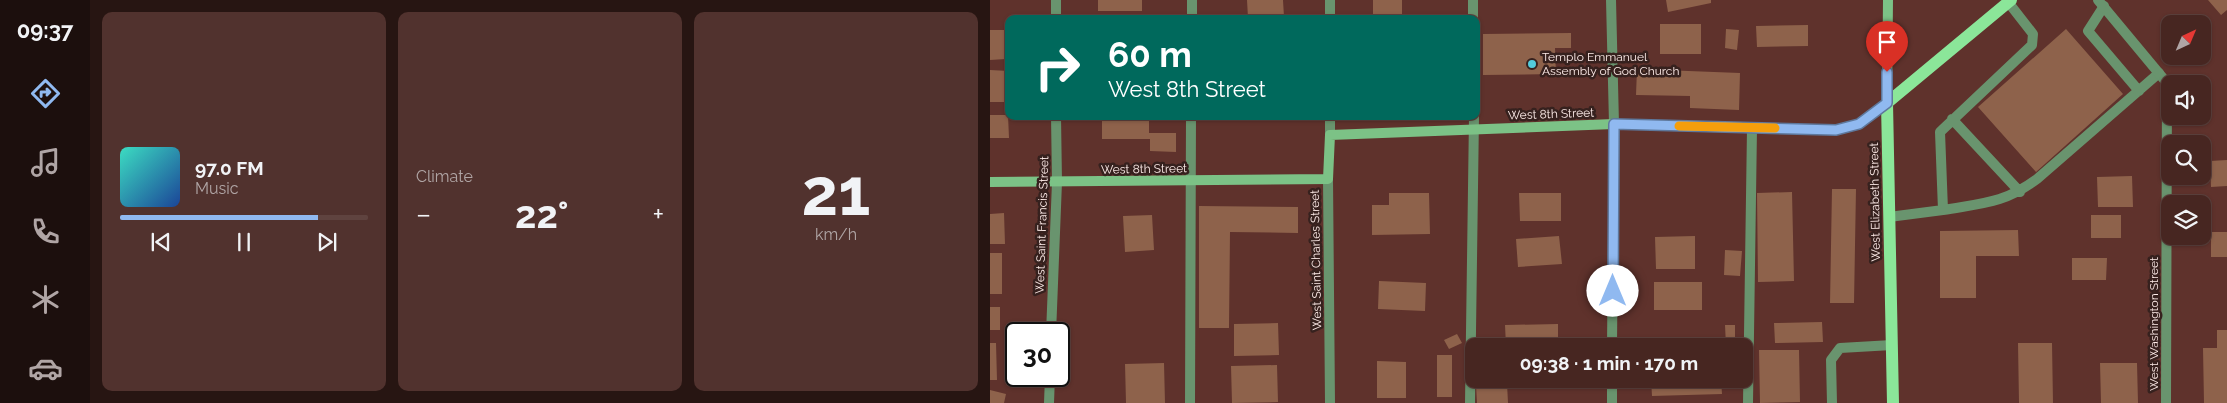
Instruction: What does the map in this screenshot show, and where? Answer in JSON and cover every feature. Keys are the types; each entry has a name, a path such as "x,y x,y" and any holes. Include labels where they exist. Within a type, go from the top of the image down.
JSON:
{"main road":[{"path":"1887,103 2009,1"},
{"name":"West Elizabeth Street","path":"1887,103 1893,403"}],"street":[{"path":"1056,0 1056,15"},
{"path":"1192,0 1192,15"},
{"path":"1330,0 1330,15"},
{"path":"1473,0 1473,15"},
{"path":"1611,0 1614,124 1612,338"},
{"name":"West Elizabeth Street","path":"1887,103 1888,0"},
{"path":"1943,210 1940,132 2032,45 2033,34 2009,1"},
{"path":"2101,3 2088,31 2139,91"},
{"name":"West Washington Street","path":"2101,3 2167,83 2166,403"},
{"path":"1889,218 1998,201 2020,192 2159,73"},
{"name":"West 8th Street","path":"1330,135 1614,124 1836,130 1859,124 1887,103"},
{"path":"1952,119 2020,192"},
{"name":"West Saint Francis Street","path":"1051,322 1057,182 1056,120"},
{"path":"1190,403 1191,120"},
{"name":"West Saint Charles Street","path":"1330,120 1328,179 1330,403"},
{"path":"1470,403 1474,120"},
{"path":"1748,403 1752,128"},
{"name":"West 8th Street","path":"990,182 1328,179"},
{"path":"1832,403 1831,360 1840,348 1892,345"},
{"path":"1049,403 1050,387"},
{"path":"1612,388 1612,403"}],"building":[{"path":"1098,0 1142,0 1142,11 1098,11"},
{"path":"1247,0 1283,0 1284,15 1248,15"},
{"path":"1373,0 1402,0 1402,15 1373,15"},
{"path":"1666,0 1711,0 1711,3 1668,12"},
{"path":"2208,0 2227,0 2227,10 2221,15"},
{"path":"1660,24 1701,24 1701,54 1660,54"},
{"path":"1808,25 1808,46 1757,47 1756,26"},
{"path":"1726,29 1739,30 1737,50 1725,48"},
{"path":"2066,29 2123,94 2036,172 1978,107"},
{"path":"990,30 1005,30 1005,59 990,60"},
{"path":"1571,33 1571,48 1555,48 1556,74 1483,75 1483,34"},
{"path":"1637,69 1740,73 1739,110 1690,108 1690,96 1636,95"},
{"path":"990,70 1005,71 1005,102 990,102"},
{"path":"990,115 1005,115 1005,120 1008,120 1009,138 990,138"},
{"path":"1102,120 1149,120 1149,133 1176,133 1176,152 1150,151 1150,139 1102,139"},
{"path":"2227,160 2227,186 2211,187 2211,161"},
{"path":"2132,176 2133,207 2098,207 2097,177"},
{"path":"1832,189 1856,189 1854,303 1830,303"},
{"path":"1792,192 1794,281 1758,282 1757,193"},
{"path":"1389,193 1429,193 1430,234 1372,235 1372,205 1389,205"},
{"path":"1519,193 1561,193 1561,221 1520,221"},
{"path":"1199,206 1298,207 1298,233 1230,232 1229,328 1199,328"},
{"path":"1004,213 1005,244 990,244 990,214"},
{"path":"1152,215 1154,250 1125,252 1123,216"},
{"path":"2091,215 2121,215 2121,238 2091,238"},
{"path":"2018,230 2019,256 1976,256 1976,298 1940,298 1940,231"},
{"path":"2211,232 2227,232 2227,257 2211,257"},
{"path":"1559,236 1562,264 1518,267 1516,239"},
{"path":"1695,236 1695,269 1656,269 1655,237"},
{"path":"1725,250 1742,251 1740,276 1724,275"},
{"path":"990,253 1002,253 1002,294 990,294"},
{"path":"2072,258 2107,258 2106,280 2072,280"},
{"path":"1379,281 1426,283 1425,311 1378,309"},
{"path":"1654,282 1702,282 1702,310 1654,310"},
{"path":"990,307 1000,307 1000,330 990,330"},
{"path":"1822,322 1823,342 1775,343 1774,323"},
{"path":"1278,323 1279,355 1234,356 1234,324"},
{"path":"1558,324 1558,338 1506,338 1505,325"},
{"path":"1725,325 1735,325 1735,338 1726,338"},
{"path":"2217,330 2227,330 2227,403 2204,403 2203,348 2217,348"},
{"path":"1457,334 1462,343 1449,349 1444,340"},
{"path":"990,343 996,343 997,380 990,380"},
{"path":"2018,343 2052,343 2053,403 2019,403"},
{"path":"1759,350 1799,350 1800,402 1760,403"},
{"path":"1437,355 1452,355 1452,397 1437,397"},
{"path":"1377,361 1406,362 1406,398 1377,398"},
{"path":"1164,363 1165,403 1126,403 1125,364"},
{"path":"2100,363 2137,363 2138,403 2101,403"},
{"path":"1277,365 1278,402 1232,403 1231,366"},
{"path":"1476,388 1507,388 1508,403 1477,403"},
{"path":"1652,388 1722,388 1722,394 1652,396"},
{"path":"990,390 1006,394 1004,403 990,403"}],"slow traffic":[{"path":"1679,126 1775,128"}],"place":[{"name":"Templo Emmanuel Assembly of God Church","path":"1532,64"}],"route":[{"path":"1613,291 1614,124 1836,130 1859,124 1887,103 1887,72"}]}
